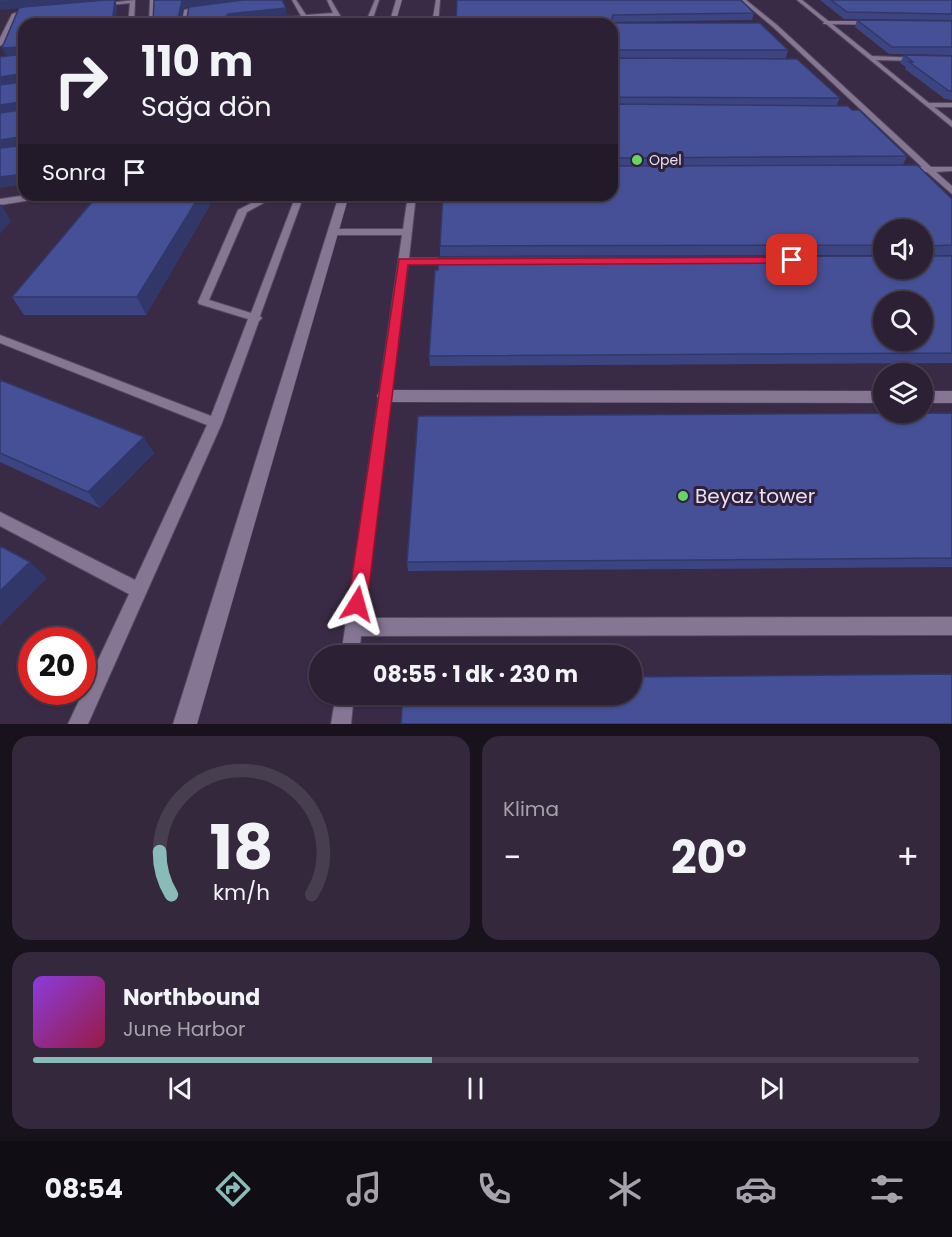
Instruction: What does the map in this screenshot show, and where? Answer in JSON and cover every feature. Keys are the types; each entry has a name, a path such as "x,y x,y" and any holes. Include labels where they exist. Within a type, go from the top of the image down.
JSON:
{"street":[{"path":"394,18 399,0"},
{"path":"825,23 883,24"},
{"path":"185,724 342,201"},
{"path":"385,396 873,397"},
{"path":"933,397 952,397"}],"lane":[{"path":"89,5 133,0 132,18"},
{"path":"152,0 152,18"},
{"path":"294,0 305,17"},
{"path":"329,0 339,18"},
{"path":"370,18 377,0"},
{"path":"436,18 438,0"},
{"path":"743,0 775,26 952,191"},
{"path":"800,0 825,23 952,125"},
{"path":"185,18 186,11 215,6"},
{"path":"0,44 14,15 35,10"},
{"path":"296,18 337,14"},
{"path":"763,26 775,26"},
{"path":"869,58 928,59"},
{"path":"802,62 814,62"},
{"path":"928,105 952,105"},
{"path":"854,110 866,110"},
{"path":"894,170 952,169"},
{"path":"0,202 18,199"},
{"path":"256,318 203,302 243,210 262,201"},
{"path":"78,724 216,423 298,201"},
{"path":"352,645 411,201"},
{"path":"334,232 407,232"},
{"path":"403,261 462,261"},
{"path":"0,339 216,423"},
{"path":"0,519 140,591"},
{"path":"354,627 952,626"},
{"path":"341,724 344,705"}],"building":[{"path":"0,0 23,0 0,2"},
{"path":"115,0 113,18 18,18 18,47 2,48 19,8"},
{"path":"154,0 188,0 182,1 178,18 153,18"},
{"path":"243,0 282,0 286,8 228,14 226,17 187,18 189,7"},
{"path":"457,0 741,0 754,13 613,15 612,18 456,18"},
{"path":"831,0 952,0 952,14 847,12"},
{"path":"290,15 292,18 244,18"},
{"path":"857,20 952,21 952,47 892,47"},
{"path":"618,23 760,23 788,50 618,50"},
{"path":"18,55 18,74 0,77 0,57"},
{"path":"904,55 952,56 952,91 909,62 913,62"},
{"path":"618,58 797,59 840,98 618,97"},
{"path":"18,82 18,102 0,105 0,85"},
{"path":"618,104 848,106 852,110 859,110 907,156 618,158"},
{"path":"18,110 18,137 0,140 0,113"},
{"path":"18,146 18,175 0,177 0,148"},
{"path":"917,165 952,199 952,245 933,246 933,219 873,219 873,245 440,246 443,201 618,201 618,166"},
{"path":"93,201 196,201 137,297 12,297"},
{"path":"873,256 873,279 933,279 933,256 952,256 952,353 429,356 435,270 438,270 439,257"},
{"path":"0,380 144,437 88,492 0,453"},
{"name":"Beyaz tower","path":"873,413 873,423 933,423 933,413 952,413 952,558 407,562 418,416"},
{"path":"0,546 30,562 0,591"},
{"path":"952,674 952,724 401,724 402,705 642,705 642,677"}],"place":[{"name":"Opel","path":"637,160"},
{"name":"Beyaz tower","path":"683,496"}],"route":[{"path":"357,604 403,261 792,260"}]}
